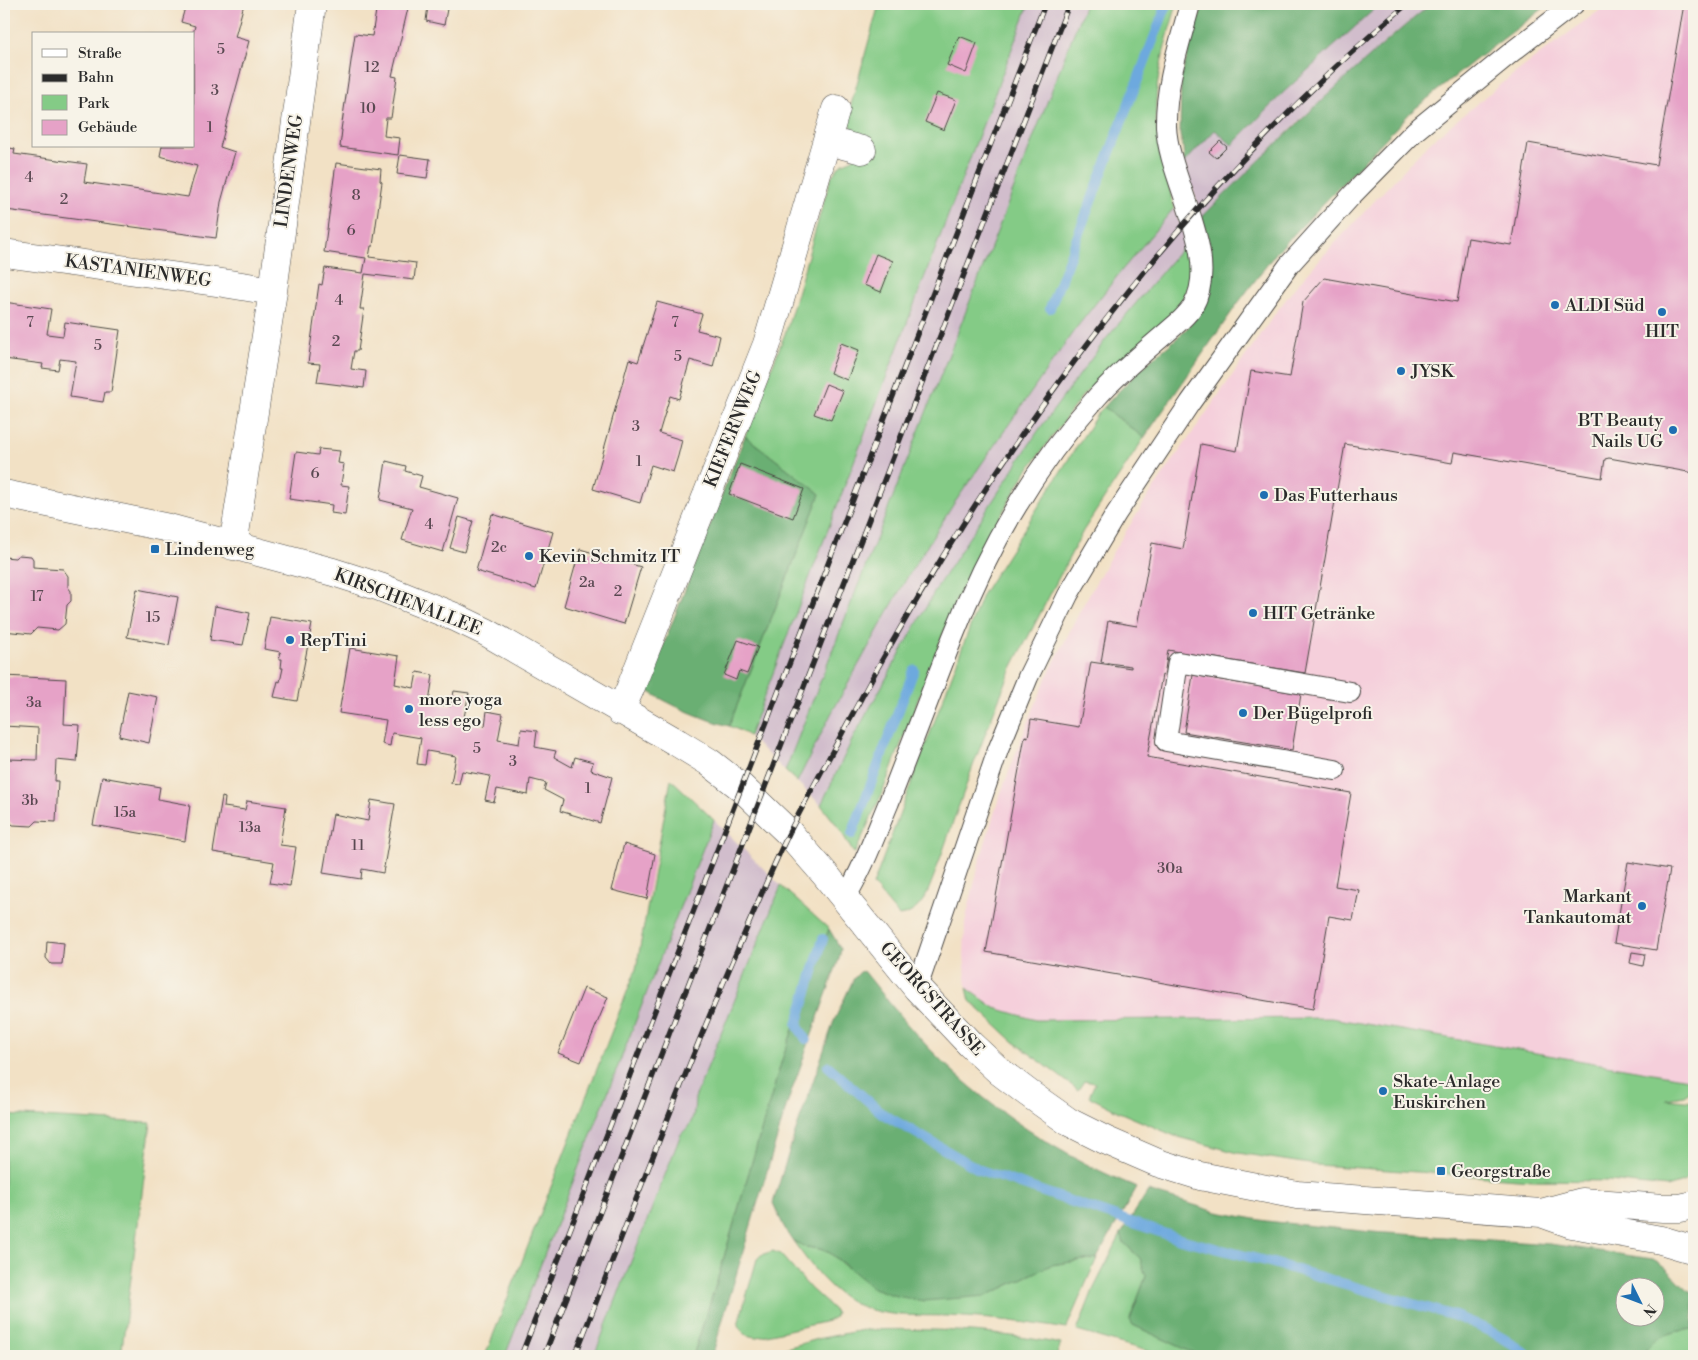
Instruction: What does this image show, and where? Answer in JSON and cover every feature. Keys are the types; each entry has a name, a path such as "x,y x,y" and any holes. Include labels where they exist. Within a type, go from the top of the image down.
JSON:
{"street":[{"name":"LINDENWEG","path":"233,546 273,291 312,4"},
{"name":"KIEFERNWEG","path":"620,710 767,344 836,109"},
{"path":"828,141 862,150"},
{"name":"KASTANIENWEG","path":"4,253 273,291"},
{"name":"KIRSCHENALLEE","path":"4,494 141,522 353,578 456,617 517,649 620,710"},
{"name":"GEORGSTRASSE","path":"620,710 708,762 741,787 789,833 845,898 917,988 970,1044 999,1071 1069,1122 1112,1144 1158,1163 1200,1176 1297,1195 1540,1213 1572,1224 1661,1240 1691,1255"},
{"name":"GEORGSTRASSE","path":"1540,1213 1582,1202 1663,1208 1694,1207"},
{"path":"1691,1255 1686,1229 1694,1207"}],"lane":[{"path":"845,898 859,875 952,637 993,547 1024,494 1079,418 1098,396 1181,320 1193,306 1200,288 1202,272 1201,254 1173,160 1166,128 1171,78 1190,4"},
{"path":"917,988 998,750 1028,677 1068,595 1121,507 1190,403 1289,265 1353,194 1415,131 1574,4"},
{"path":"1335,770 1166,742 1178,662 1350,692"}],"shaded area":[{"path":"1029,4 1085,4 785,771 749,736"},
{"path":"1380,4 1431,4 1392,36 1300,120 1202,217 1184,163 1215,129 1232,145 1284,92"},
{"path":"1609,4 1694,4 1694,1080 1331,1018 1036,1020 995,1008 967,988 964,956 965,922 980,860 999,798 1045,681 1081,609 1114,550 1148,497 1272,318 1296,286 1321,258 1430,142 1502,83"},
{"path":"1174,208 1187,242 1106,339 1038,431 853,738 821,805 797,782 831,714 908,576 953,505 1073,332"},
{"path":"714,820 781,886 695,1098 694,1113 690,1126 681,1134 594,1356 505,1356"}],"green space":[{"path":"879,4 1029,4 749,736 729,726 820,494 745,436 786,331 831,177 841,164 853,159 858,138 851,126 850,110"},
{"path":"1085,4 1177,4 1160,69 1156,102 1156,119 1161,154 1174,208 1073,332 953,505 908,576 831,714 797,782 785,771"},
{"path":"1204,4 1380,4 1284,92 1232,145 1215,130 1184,163 1183,146 1180,136 1181,78"},
{"path":"1431,4 1549,4 1411,112 1276,253 1238,303 1144,438 1104,407 1136,374 1178,337 1198,315 1205,302 1210,286 1212,263 1202,217 1342,81"},
{"path":"1187,242 1191,262 1190,279 1188,287 1174,313 1082,396 1024,475 992,531 956,600 881,796 855,853 853,852 839,828 821,805 853,738 939,584 1038,431 1106,339"},
{"path":"1104,407 1144,438 1083,531 1012,668 973,766 926,896 913,911 899,916 873,885 982,595 1098,413"},
{"path":"745,436 820,494 729,726 686,711 646,690"},
{"path":"671,779 714,820 505,1356 485,1356 636,969"},
{"path":"781,886 829,929 782,1060 693,1356 594,1356 681,1134 689,1126 695,1098"},
{"path":"829,929 841,949 839,959 787,1104 712,1356 693,1356 782,1060"},
{"path":"864,971 901,1018 931,1050 984,1098 1043,1139 1073,1157 1137,1187 1097,1258 1051,1265 986,1296 924,1301 896,1296 873,1288 830,1253 806,1247 793,1241 773,1203 834,1021 854,978"},
{"path":"967,988 995,1008 1036,1020 1331,1018 1694,1080 1694,1089 1684,1096 1666,1099 1694,1102 1694,1173 1683,1182 1667,1187 1609,1181 1532,1180 1316,1165 1238,1153 1175,1136 1119,1112 1090,1097 1095,1083 1084,1081 1078,1090 1013,1041 970,1001"},
{"path":"4,1115 151,1123 121,1356 4,1356"},
{"path":"1148,1191 1217,1212 1266,1221 1372,1232 1550,1244 1653,1259 1694,1294 1694,1329 1671,1333 1658,1339 1642,1356 1200,1356 1133,1325 1130,1320 1146,1276 1140,1258 1124,1243 1121,1234"},
{"path":"1121,1234 1124,1243 1140,1258 1146,1276 1130,1319 1133,1325 1200,1356 1165,1356 1077,1331 1093,1290"},
{"path":"793,1241 806,1247 830,1253 846,1267 986,1296 1051,1265 1097,1258 1066,1329 993,1319 900,1315 865,1308 845,1298 828,1284"},
{"path":"773,1251 780,1254 811,1289 833,1309 836,1314 834,1318 758,1337 749,1336 742,1331 738,1325 757,1259 761,1255"},
{"path":"1694,1329 1694,1356 1642,1356 1658,1339 1671,1333"},
{"path":"863,1330 962,1331 1012,1336 1061,1344 1056,1356 759,1356 817,1339"}],"building":[{"path":"186,4 244,4 235,37 249,41 220,147 235,152 221,202 216,238 6,210 9,189 4,188 4,147 15,149 14,154 87,164 84,182 188,197 197,166 160,156 162,148 195,148 195,26 181,22"},
{"path":"377,4 409,4 392,76 397,77 391,118 386,118 384,136 400,138 398,155 340,147 355,34 372,36"},
{"path":"1684,4 1694,4 1694,473 1609,458 1605,459 1602,478 1454,452 1452,463 1345,444 1305,673 1168,650 1147,757 1351,793 1335,886 1359,890 1353,920 1329,916 1313,1009 986,952 1025,736 1028,737 1031,719 1079,727 1091,662 1131,668 1131,666 1101,662 1108,621 1137,626 1152,543 1183,549 1201,444 1237,451 1251,371 1290,377 1303,302 1324,278 1457,302 1468,238 1511,245 1528,143 1656,165"},
{"path":"428,6 447,9 444,25 426,21"},
{"path":"959,36 977,43 966,73 947,65"},
{"path":"937,93 956,100 944,130 925,122"},
{"path":"1220,141 1227,147 1216,158 1209,152"},
{"path":"400,155 430,159 427,178 397,174"},
{"path":"336,163 381,169 380,181 382,182 373,246 371,246 369,257 416,263 414,280 365,274 360,309 364,309 358,351 354,351 351,369 366,371 364,388 317,382 320,364 308,363 319,284 322,285 325,268 363,273 366,258 324,252"},
{"path":"876,254 893,261 881,292 864,285"},
{"path":"4,302 51,309 47,334 63,336 65,322 120,330 111,392 105,392 103,402 70,397 76,361 60,359 58,370 42,368 43,364 4,359"},
{"path":"657,302 702,314 697,330 720,336 713,367 690,360 679,399 670,396 659,433 682,440 678,456 673,472 651,465 640,503 593,489 629,359 638,362"},
{"path":"841,343 859,350 847,380 830,373"},
{"path":"826,384 843,391 831,420 814,414"},
{"path":"319,449 340,451 338,463 344,464 341,485 349,486 345,515 331,513 332,505 289,499 296,452 318,455"},
{"path":"386,461 406,466 405,471 422,476 419,487 458,498 443,552 402,540 412,508 380,500"},
{"path":"740,464 804,489 793,518 729,494"},
{"path":"492,514 553,532 536,589 476,571"},
{"path":"459,517 473,521 464,552 450,548"},
{"path":"580,549 641,567 624,624 564,606"},
{"path":"18,555 31,556 33,567 63,569 68,576 71,601 67,605 65,624 58,630 37,628 31,634 4,631 4,557 15,558"},
{"path":"137,589 178,597 169,645 127,637"},
{"path":"215,606 250,613 243,645 210,640"},
{"path":"270,617 312,624 297,701 274,697 283,668 281,668 282,659 279,659 281,652 264,649"},
{"path":"738,640 758,647 747,674 739,671 736,680 724,675"},
{"path":"350,648 399,656 395,684 414,688 417,672 433,675 429,703 451,706 454,691 469,693 463,722 485,726 487,711 503,714 498,740 519,744 521,729 537,731 535,747 556,751 554,757 572,767 575,757 593,762 591,770 612,777 600,823 560,811 563,800 544,790 546,783 530,779 528,795 497,789 494,802 485,800 490,776 462,771 459,784 451,783 456,756 427,751 425,765 417,764 421,738 392,733 390,746 382,744 386,720 339,713"},
{"name":"Der Bügelprofi","path":"1193,675 1301,694 1292,750 1184,732"},
{"path":"4,676 66,679 64,724 80,725 77,762 56,760 55,781 58,781 56,822 37,821 32,826 13,825 4,819 4,778 7,778 8,759 37,760 38,728 4,726"},
{"path":"128,691 158,697 149,743 119,736"},
{"path":"102,777 160,787 158,799 190,805 185,841 93,825"},
{"path":"222,797 225,798 224,807 245,810 247,801 286,807 280,845 296,847 290,886 270,883 274,862 213,852"},
{"path":"371,800 395,804 383,873 362,869 361,879 323,873 333,814 368,821"},
{"path":"624,844 655,854 647,899 612,890"},
{"name":"Markant Tankautomat","path":"1628,862 1670,869 1656,950 1614,943"},
{"path":"47,941 64,943 62,964 51,964 46,958"},
{"path":"1632,952 1645,954 1643,966 1630,963"},
{"path":"584,988 608,997 581,1062 558,1053"}],"waterway":[{"path":"1050,308 1167,4"},
{"path":"852,834 914,670"},
{"path":"806,1039 797,1025 823,939"},
{"path":"828,1066 883,1114 980,1170 1180,1239 1273,1263 1455,1316 1494,1333 1529,1356"}],"railway":[{"path":"521,1356 1045,4"},
{"path":"544,1356 1069,4"},
{"path":"575,1356 695,1052 782,848 902,625 961,527 1025,431 1092,338 1164,248 1240,162 1321,81 1407,4"}],"place":[{"name":"ALDI Süd","path":"1555,305"},
{"name":"HIT","path":"1662,312"},
{"name":"JYSK","path":"1401,371"},
{"name":"BT Beauty Nails UG","path":"1673,430"},
{"name":"Das Futterhaus","path":"1264,495"},
{"name":"Lindenweg","path":"155,549"},
{"name":"Kevin Schmitz IT","path":"529,556"},
{"name":"HIT Getränke","path":"1253,613"},
{"name":"RepTini","path":"290,640"},
{"name":"more yoga less ego","path":"409,709"},
{"name":"Der Bügelprofi","path":"1243,713"},
{"name":"Markant Tankautomat","path":"1642,906"},
{"name":"Skate-Anlage Euskirchen","path":"1383,1091"},
{"name":"Georgstraße","path":"1441,1171"}]}
